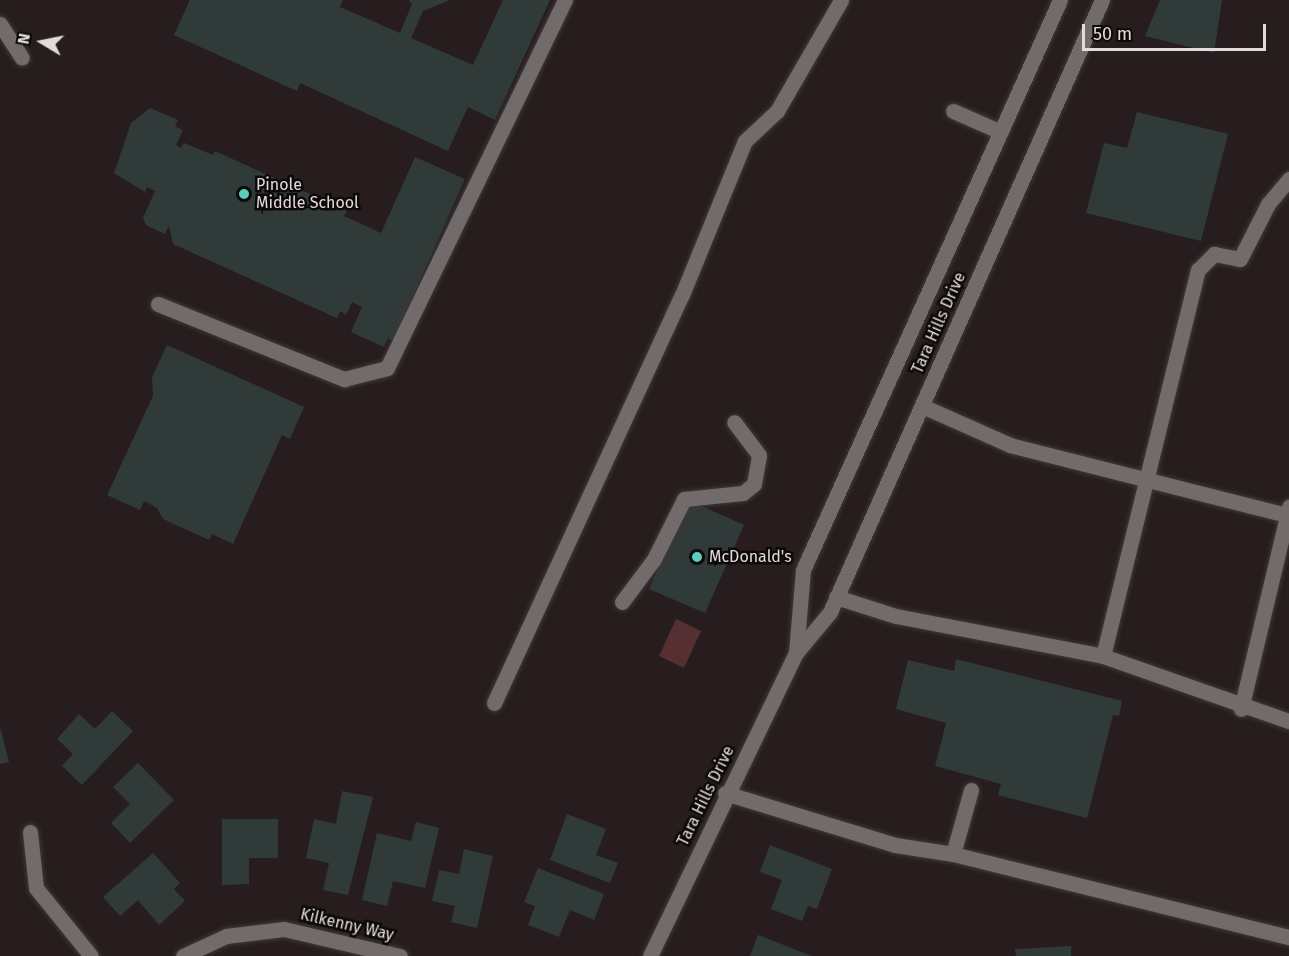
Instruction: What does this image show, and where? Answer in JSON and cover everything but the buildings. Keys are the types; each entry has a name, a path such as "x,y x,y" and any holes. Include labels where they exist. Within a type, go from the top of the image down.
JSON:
{"street":[{"path":"158,304 344,379 387,368 565,0"},
{"path":"494,703 682,296 745,141 777,111 841,0"},
{"name":"Tara Hills Drive","path":"796,653 803,570 1060,0"},
{"name":"Tara Hills Drive","path":"650,956 725,793 796,653 836,597 1102,0"},
{"path":"0,24 22,58"},
{"path":"953,111 1001,132"},
{"path":"1103,656 1198,270 1214,254 1240,259 1268,204 1289,179"},
{"path":"922,406 1010,445 1146,480 1288,511 1241,709"},
{"path":"622,602 654,560 684,500 742,493 754,484 759,455 734,422"},
{"path":"836,597 896,616 1103,656 1183,681 1241,709 1289,721"},
{"path":"953,854 970,790"},
{"path":"725,793 895,845 953,854 1289,937"},
{"path":"30,832 36,888 91,956"},
{"name":"Kilkenny Way","path":"183,956 226,936 284,929 400,956"}],"shaded area":[{"path":"676,619 701,631 684,668 659,656"}],"place":[{"name":"Pinole Middle School","path":"244,194"},
{"name":"McDonald's","path":"697,557"}]}
